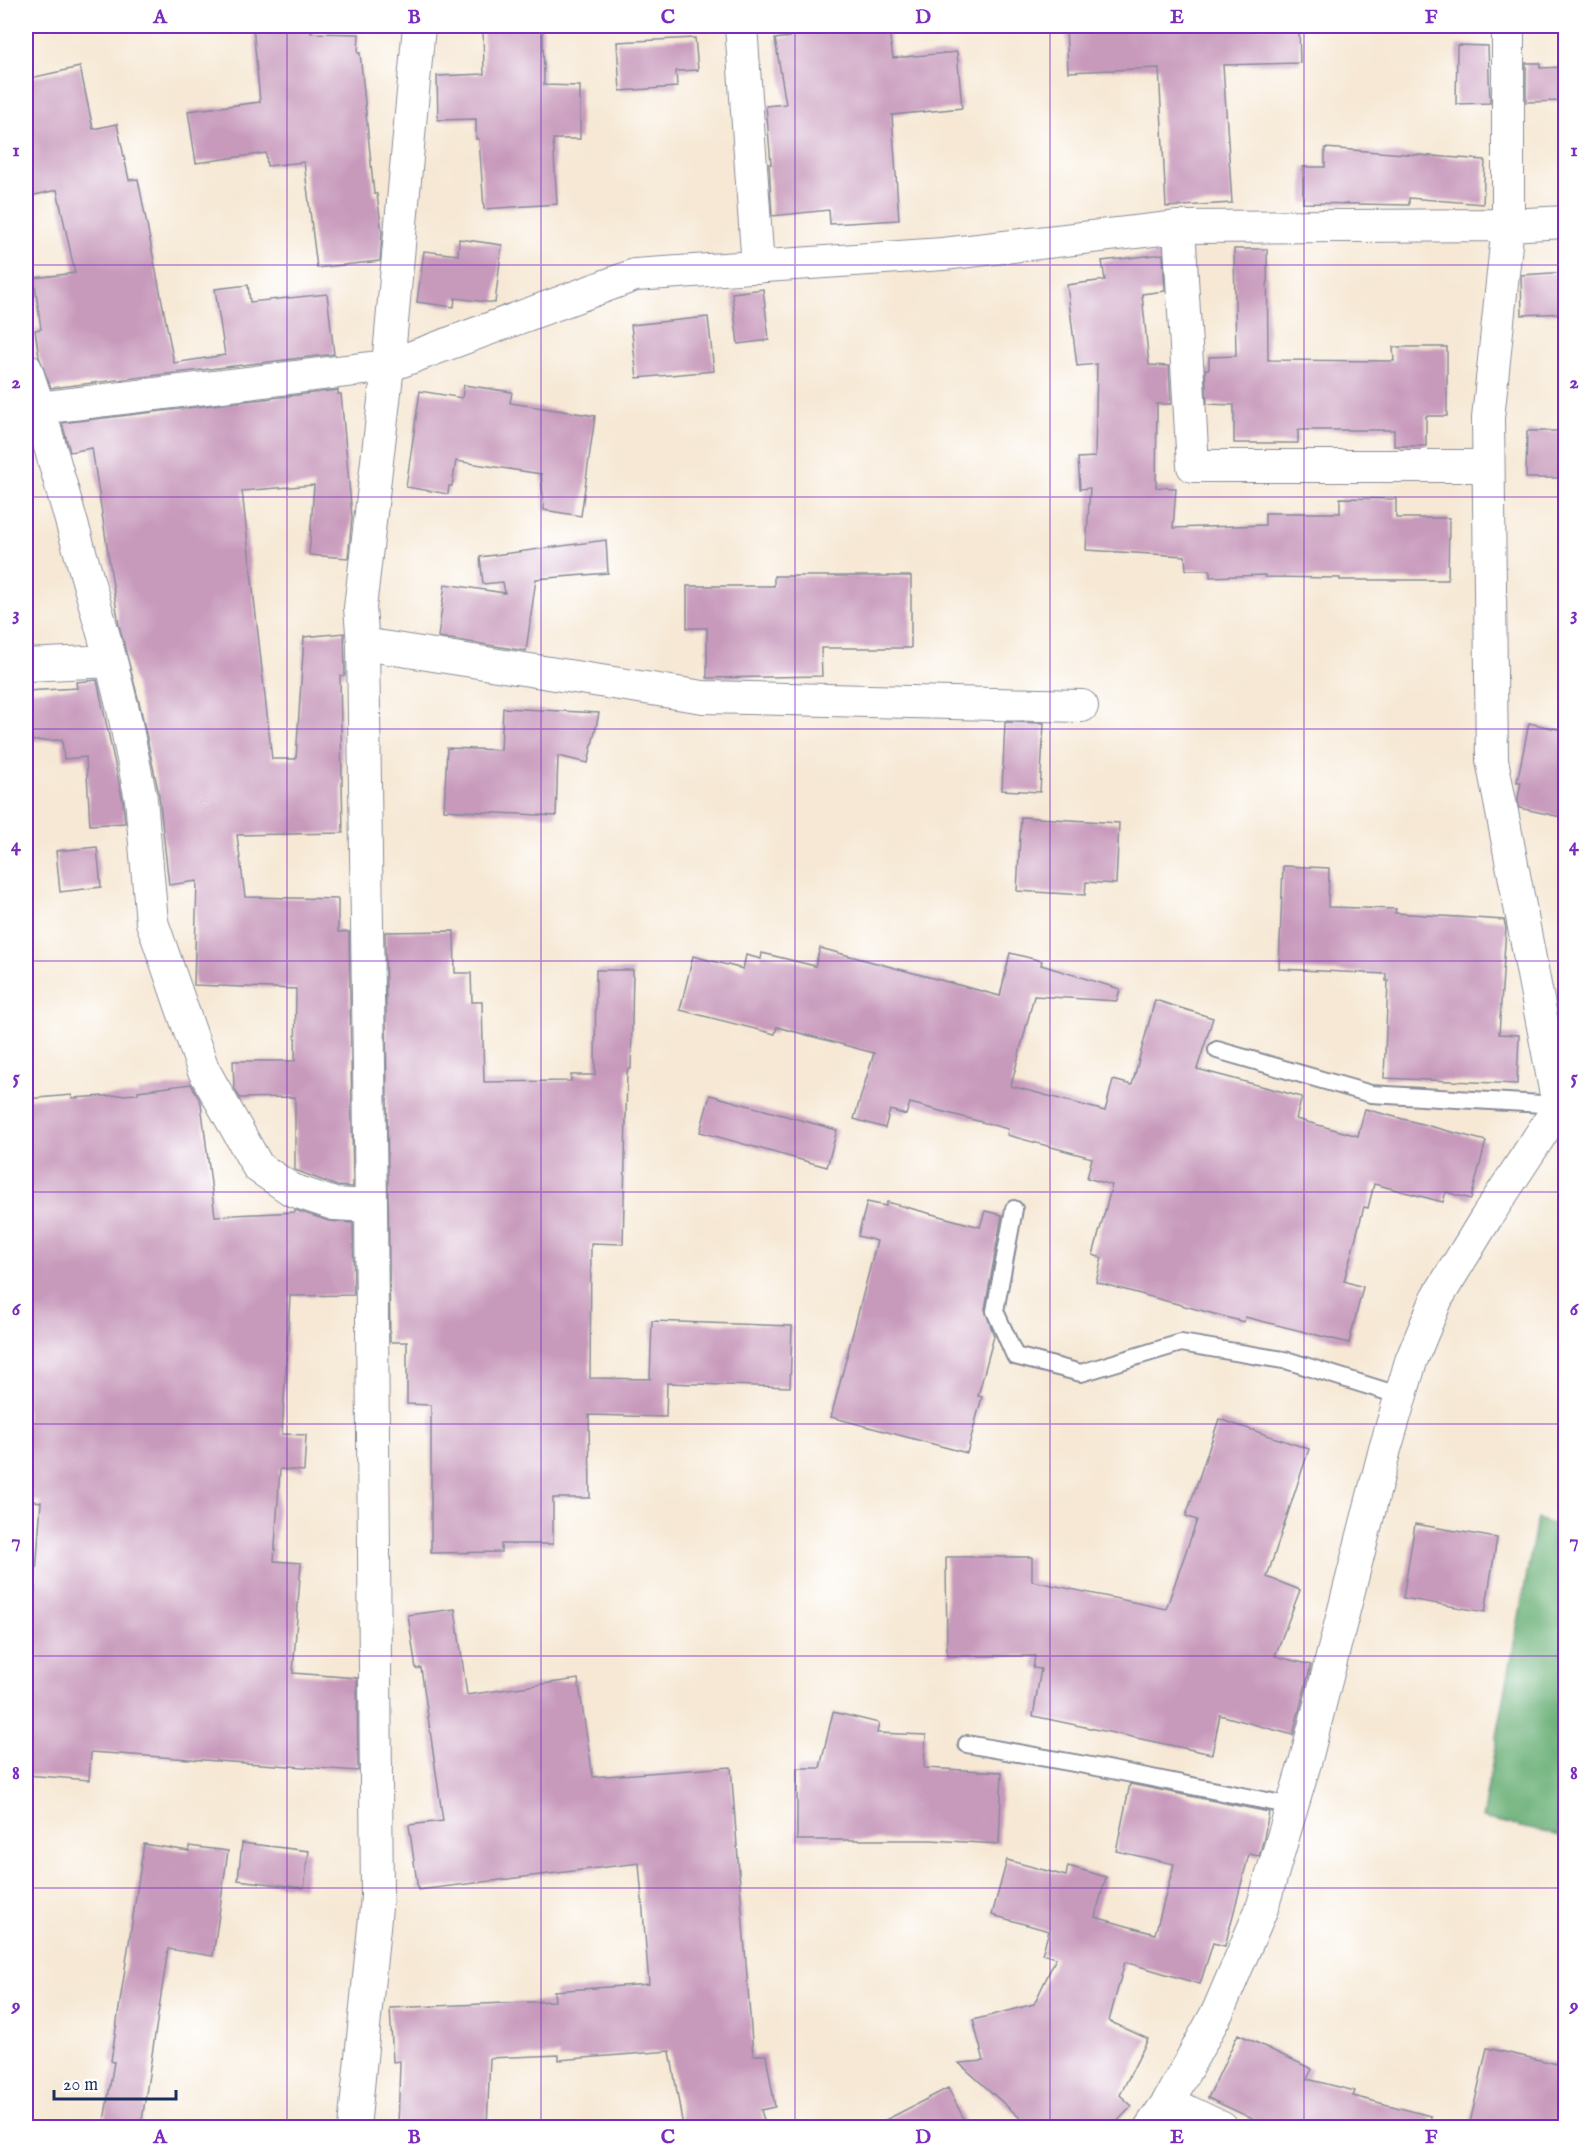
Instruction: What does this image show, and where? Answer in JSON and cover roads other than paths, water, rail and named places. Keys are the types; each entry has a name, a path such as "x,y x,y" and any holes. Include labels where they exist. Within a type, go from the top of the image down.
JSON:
{"street":[{"path":"354,2127 377,1897 371,1206 363,644 360,608 388,366 419,26"},
{"path":"741,26 758,267"},
{"path":"1150,2127 1167,2102 1218,2010 1262,1908 1292,1806 1411,1361 1437,1298 1562,1100 1492,760 1488,418 1508,225 1508,26"},
{"path":"32,407 388,366 635,275 943,254 1179,227 1508,225 1566,222"},
{"path":"1179,227 1193,466 1488,466"},
{"path":"26,369 32,407 111,661 141,799 152,922 203,1069 258,1167 292,1190 334,1204 371,1206"},
{"path":"363,644 704,697 1082,706"},
{"path":"26,665 111,661"},
{"path":"1167,2102 1222,2127"}],"lane":[{"path":"1217,1050 1371,1094 1562,1100"},
{"path":"1014,1209 995,1311 1015,1356 1081,1373 1181,1343 1289,1361 1401,1396"},
{"path":"967,1744 1292,1806"}]}
